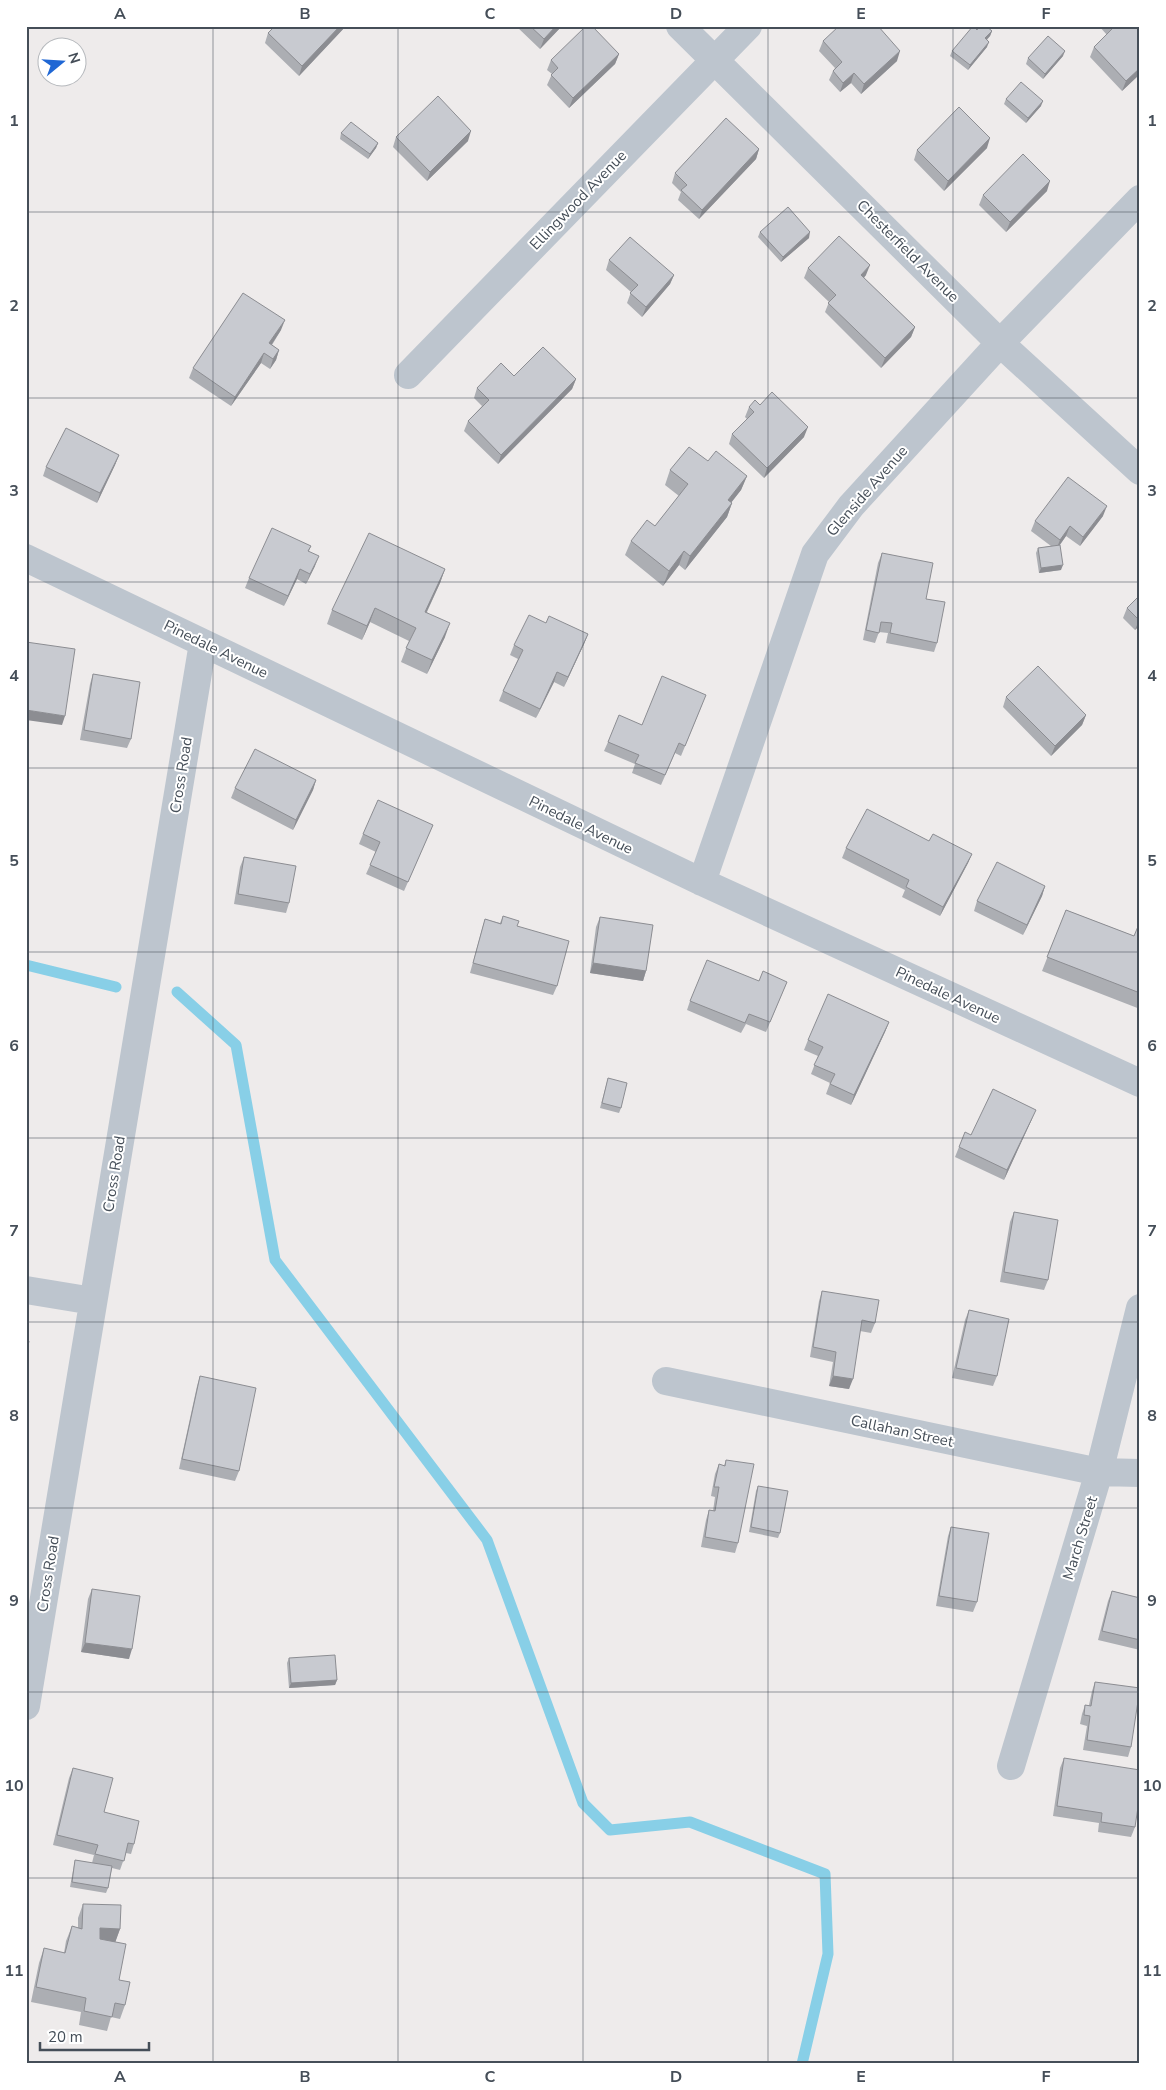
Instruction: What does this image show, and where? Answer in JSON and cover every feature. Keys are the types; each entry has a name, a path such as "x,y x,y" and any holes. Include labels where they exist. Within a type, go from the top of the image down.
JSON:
{"street":[{"name":"Chesterfield Avenue","path":"680,26 1000,343 1140,471"},
{"name":"Ellingwood Avenue","path":"408,375 748,26"},
{"name":"Glenside Avenue","path":"702,882 815,554 850,506 1000,343 1140,199"},
{"name":"Pinedale Avenue","path":"26,558 702,882 1140,1083"},
{"name":"Cross Road","path":"27,1701 203,643"},
{"path":"26,1290 93,1301"},
{"name":"March Street","path":"1011,1766 1099,1472 1140,1308"},
{"name":"Callahan Street","path":"666,1381 1099,1472 1140,1473"}],"building":[{"path":"275,26 340,26 302,66 268,33"},
{"path":"530,26 556,26 544,39"},
{"path":"586,26 592,26 619,54 573,98 551,75 558,68 551,60"},
{"path":"839,26 878,26 900,51 864,84 854,73 843,83 833,71 842,62 823,41"},
{"path":"973,26 977,30 980,26 986,26 992,31 985,38 989,42 970,65 952,51"},
{"path":"1112,26 1140,26 1140,68 1126,81 1094,47 1113,28"},
{"path":"1048,36 1065,51 1045,74 1028,58"},
{"path":"1021,82 1043,101 1028,118 1006,99"},
{"path":"438,96 471,131 430,172 396,137"},
{"path":"959,107 990,138 948,181 917,150"},
{"path":"726,118 759,149 702,210 681,190 687,185 675,173"},
{"path":"351,122 378,143 370,154 341,133"},
{"path":"1023,154 1050,181 1010,222 983,195"},
{"path":"788,207 810,232 783,257 760,232"},
{"path":"839,236 870,265 861,275 915,327 885,358 828,303 836,295 808,268"},
{"path":"630,237 674,275 646,307 630,293 638,285 609,260"},
{"path":"243,293 285,320 269,343 279,350 273,359 264,353 235,397 193,368"},
{"path":"543,347 576,379 501,455 468,421 489,400 477,388 501,363 514,376"},
{"path":"772,392 808,427 767,468 732,434 754,412 749,407 755,400 760,405"},
{"path":"66,428 119,455 100,493 46,467"},
{"path":"689,447 708,461 716,451 747,476 728,500 732,503 690,556 684,551 669,571 631,541 647,520 655,526 688,484 670,470"},
{"path":"1068,477 1107,506 1083,537 1070,526 1060,540 1035,521"},
{"path":"272,528 311,546 308,551 319,556 310,574 300,569 288,596 249,578"},
{"path":"369,533 445,569 425,612 450,623 432,660 406,648 416,628 375,608 367,626 332,610"},
{"path":"1060,545 1063,565 1041,568 1038,548"},
{"path":"882,553 933,563 926,599 945,602 937,643 890,633 892,623 881,622 879,633 866,630"},
{"path":"1140,595 1140,619 1139,620 1127,608"},
{"path":"529,615 546,623 549,616 588,634 568,677 557,672 540,709 503,691 523,650 514,645"},
{"path":"26,642 75,649 65,716 26,710"},
{"path":"1038,666 1086,715 1055,746 1006,697"},
{"path":"93,674 140,682 131,739 84,730"},
{"path":"662,676 706,695 685,746 679,743 665,775 635,763 639,755 608,742 619,715 642,725"},
{"path":"255,749 316,780 296,820 235,788"},
{"path":"378,800 433,825 408,882 370,865 380,842 363,834"},
{"path":"867,809 929,841 933,834 972,854 943,907 906,887 909,880 846,848"},
{"path":"244,857 296,866 289,903 238,894"},
{"path":"997,862 1045,886 1027,925 977,901"},
{"path":"1066,910 1134,936 1140,924 1140,993 1047,957"},
{"path":"503,916 519,921 517,926 569,941 557,986 473,963 485,919 501,924"},
{"path":"600,917 653,925 646,971 593,963"},
{"path":"707,960 759,981 763,971 787,982 770,1022 749,1014 745,1023 690,1001"},
{"path":"828,994 889,1022 854,1095 830,1084 835,1074 814,1065 823,1047 808,1040"},
{"path":"608,1078 627,1083 621,1108 602,1103"},
{"path":"993,1089 1036,1110 1007,1170 959,1147 965,1132 971,1135"},
{"path":"1014,1212 1058,1220 1048,1280 1004,1272"},
{"path":"822,1291 879,1300 875,1323 862,1320 853,1379 833,1376 836,1352 813,1347"},
{"path":"969,1310 1009,1319 997,1376 956,1368"},
{"path":"26,1340 29,1341 26,1356"},
{"path":"200,1376 256,1388 239,1471 182,1459"},
{"path":"726,1460 754,1464 738,1543 705,1537 709,1510 715,1511 719,1487 714,1487 719,1464 725,1466"},
{"path":"758,1486 788,1491 780,1533 751,1527"},
{"path":"951,1527 989,1533 977,1602 939,1596"},
{"path":"92,1589 140,1596 132,1649 85,1643"},
{"path":"1112,1591 1140,1598 1140,1640 1102,1631"},
{"path":"335,1655 337,1680 291,1683 289,1658"},
{"path":"1095,1682 1140,1688 1131,1747 1087,1740 1090,1716 1084,1715 1085,1705 1091,1706"},
{"path":"1064,1758 1140,1770 1140,1794 1135,1827 1101,1822 1102,1813 1057,1806"},
{"path":"73,1768 113,1778 104,1812 139,1821 134,1844 128,1843 124,1861 95,1854 98,1845 57,1835"},
{"path":"75,1860 112,1866 108,1888 72,1882"},
{"path":"83,1904 121,1905 120,1929 100,1928 100,1939 126,1944 119,1980 130,1982 125,2005 115,2003 112,2017 84,2011 86,1998 36,1987 44,1948 65,1953 72,1926 82,1929"}],"waterway":[{"path":"26,965 116,987"},
{"path":"177,992 236,1045 275,1260 487,1540 583,1803 610,1830 690,1822 825,1874 828,1954 802,2064"}]}
